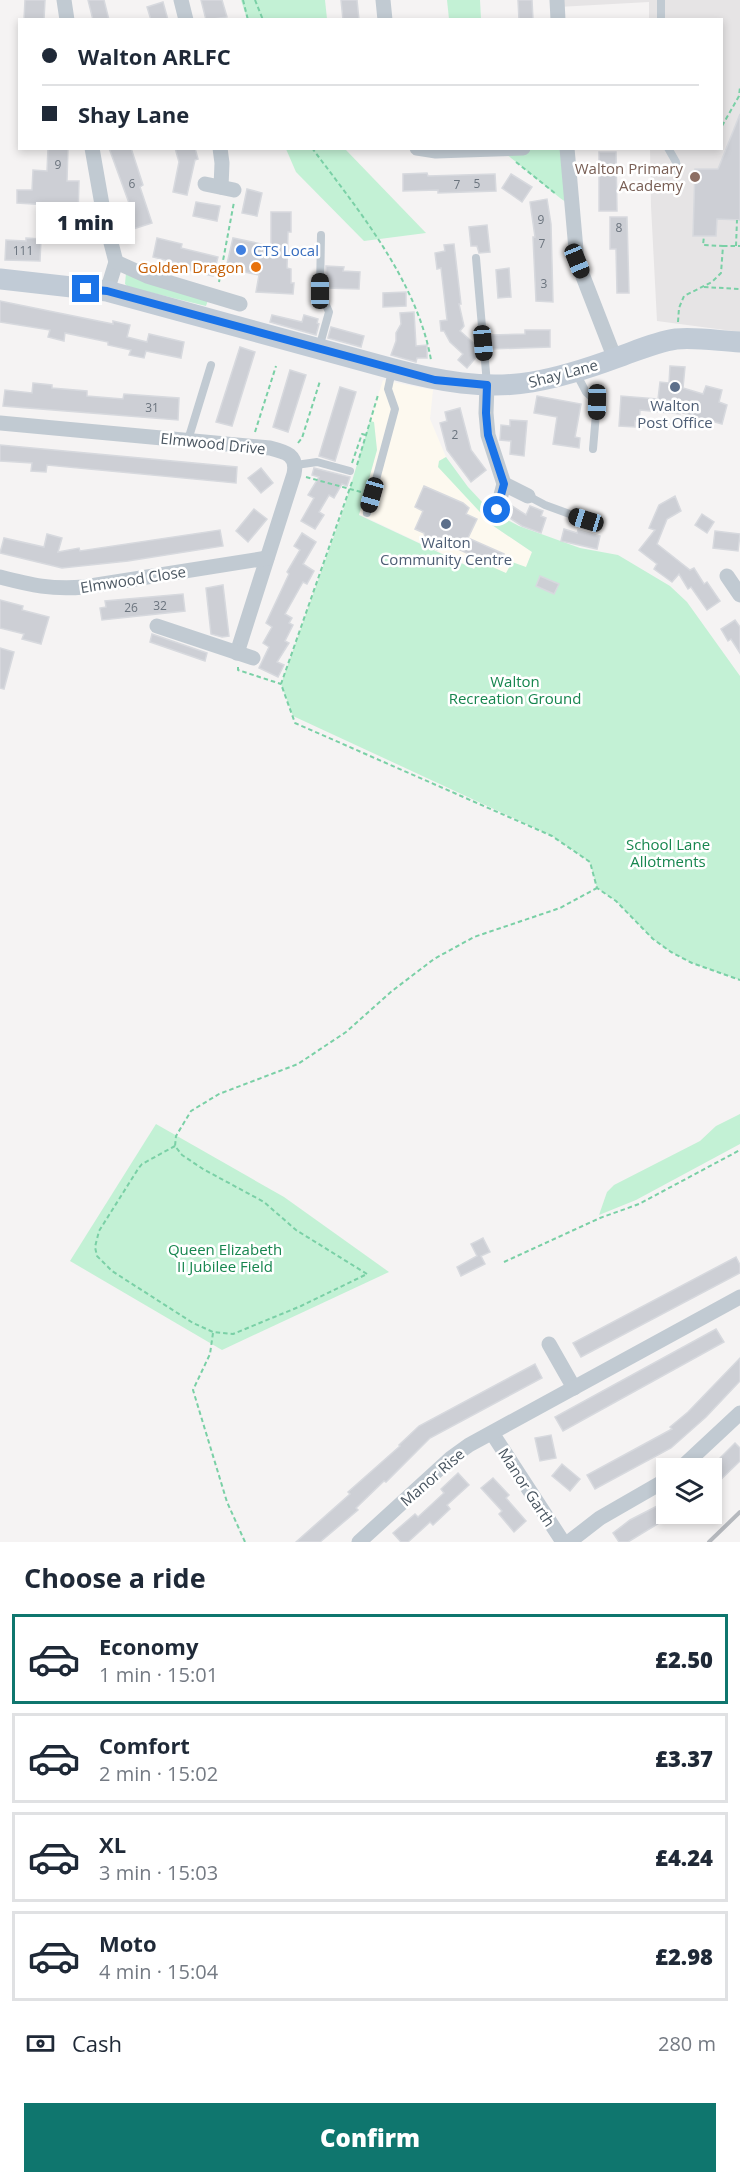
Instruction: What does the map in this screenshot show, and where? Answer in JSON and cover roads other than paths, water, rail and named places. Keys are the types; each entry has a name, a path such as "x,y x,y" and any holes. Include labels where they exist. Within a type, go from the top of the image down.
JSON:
{"main road":[{"name":"Shay Lane","path":"0,279 107,291 390,369 435,380 487,385 532,382 575,372 657,343 675,339 740,342"}],"street":[{"path":"64,0 67,18"},
{"path":"182,0 186,18"},
{"path":"383,0 385,18"},
{"path":"557,0 558,18"},
{"path":"92,150 104,216 116,262 107,291"},
{"path":"205,184 227,188 220,150"},
{"path":"430,150 468,150"},
{"path":"567,150 570,205 577,261 615,358"},
{"path":"116,262 147,276 240,304"},
{"path":"487,385 488,435 504,484 497,510"},
{"name":"Elmwood Drive","path":"0,423 270,448 293,464"},
{"path":"237,653 293,464"},
{"path":"504,484 528,496"},
{"name":"Elmwood Close","path":"0,577 60,590 267,558"},
{"path":"727,576 740,594"},
{"path":"157,626 253,658"},
{"name":"Manor Rise","path":"359,1542 451,1458 492,1433 740,1297"},
{"path":"549,1344 574,1388"},
{"path":"693,1458 740,1413"},
{"name":"Manor Garth","path":"492,1433 563,1542"},
{"path":"569,1542 600,1518 656,1486"}],"lane":[{"path":"661,0 661,18"},
{"path":"669,150 678,171"},
{"path":"319,349 329,312 320,291 321,235"},
{"path":"476,258 487,385"},
{"path":"188,440 211,365"},
{"path":"367,513 395,409 388,389 390,369"},
{"path":"575,372 586,392 597,402 593,449"},
{"path":"293,464 317,462 353,472"},
{"path":"528,496 544,505 586,520"}],"railway":[{"path":"709,1542 740,1512"}],"place":[{"name":"Walton Primary Academy","path":"695,177"},
{"name":"CTS Local","path":"241,250"},
{"name":"Golden Dragon","path":"256,267"},
{"name":"Walton Post Office","path":"675,387"},
{"name":"Walton Community Centre","path":"446,524"}],"park label":[{"name":"Walton Recreation Ground","path":"515,690"},
{"name":"School Lane Allotments","path":"668,852"},
{"name":"Queen Elizabeth II Jubilee Field","path":"225,1258"}]}
